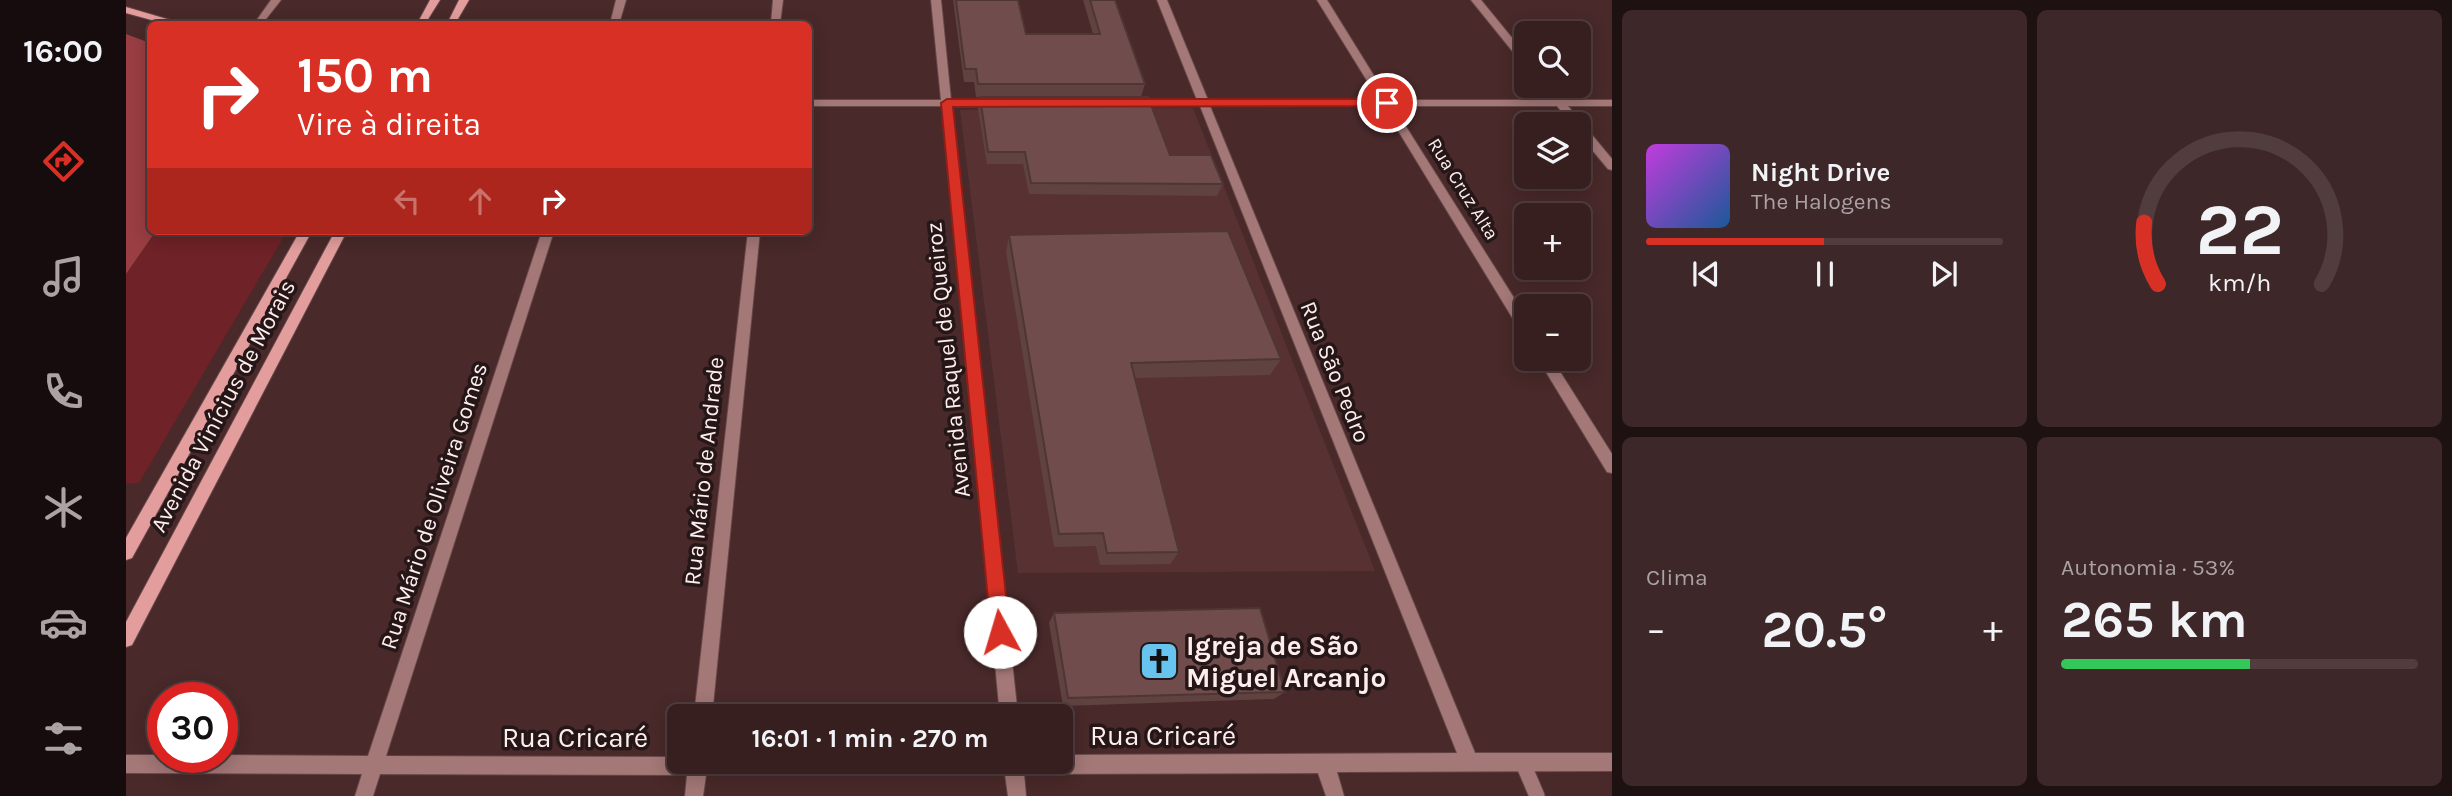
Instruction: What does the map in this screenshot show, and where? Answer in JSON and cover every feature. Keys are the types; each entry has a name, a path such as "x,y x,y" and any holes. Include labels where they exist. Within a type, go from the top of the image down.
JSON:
{"street":[{"path":"260,21 276,0"},
{"path":"423,21 435,0"},
{"path":"453,21 464,0"},
{"path":"615,21 621,0"},
{"path":"776,21 778,0"},
{"name":"Avenida Raquel de Queiroz","path":"936,0 1008,704"},
{"name":"Rua São Pedro","path":"1162,0 1469,760"},
{"name":"Rua Cruz Alta","path":"1322,0 1514,309"},
{"path":"1476,0 1514,46"},
{"path":"126,10 164,21"},
{"path":"1556,98 1567,112"},
{"path":"812,103 1014,103"},
{"path":"1123,103 1612,103"},
{"path":"1591,141 1612,166"},
{"name":"Avenida Vinícius de Morais","path":"126,553 304,235"},
{"name":"Avenida Vinícius de Morais","path":"126,639 339,235"},
{"name":"Rua Mário de Oliveira Gomes","path":"364,796 547,235"},
{"name":"Rua Mário de Andrade","path":"704,704 754,235"},
{"path":"1552,371 1612,467"},
{"name":"Rua Cricaré","path":"1073,762 1612,762"},
{"path":"1324,762 1335,796"},
{"name":"Rua Cricaré","path":"126,764 667,764"},
{"path":"694,796 696,774"},
{"path":"1014,774 1017,796"}],"lane":[{"path":"1522,761 1537,796"}],"shaded area":[{"path":"126,34 147,42 147,235 153,235 126,274"},
{"path":"1193,108 1375,571 1018,573 960,110"},
{"path":"153,235 285,235 139,483 126,484 126,274"}],"building":[{"path":"956,0 1018,0 1026,34 1100,34 1090,0 1115,0 1145,84 978,84 976,69 965,69"},
{"path":"980,97 1148,97 1170,155 1211,155 1223,184 1031,183 1025,152 988,152"},
{"path":"1228,231 1281,359 1131,363 1179,552 1107,553 1103,533 1059,534 1009,235"},
{"name":"Igreja de São Miguel Arcanjo","path":"1260,608 1285,692 1068,698 1054,613"}],"place":[{"name":"Igreja de São Miguel Arcanjo","path":"1159,661"}],"route":[{"path":"1000,632 947,103 1387,103"}]}
